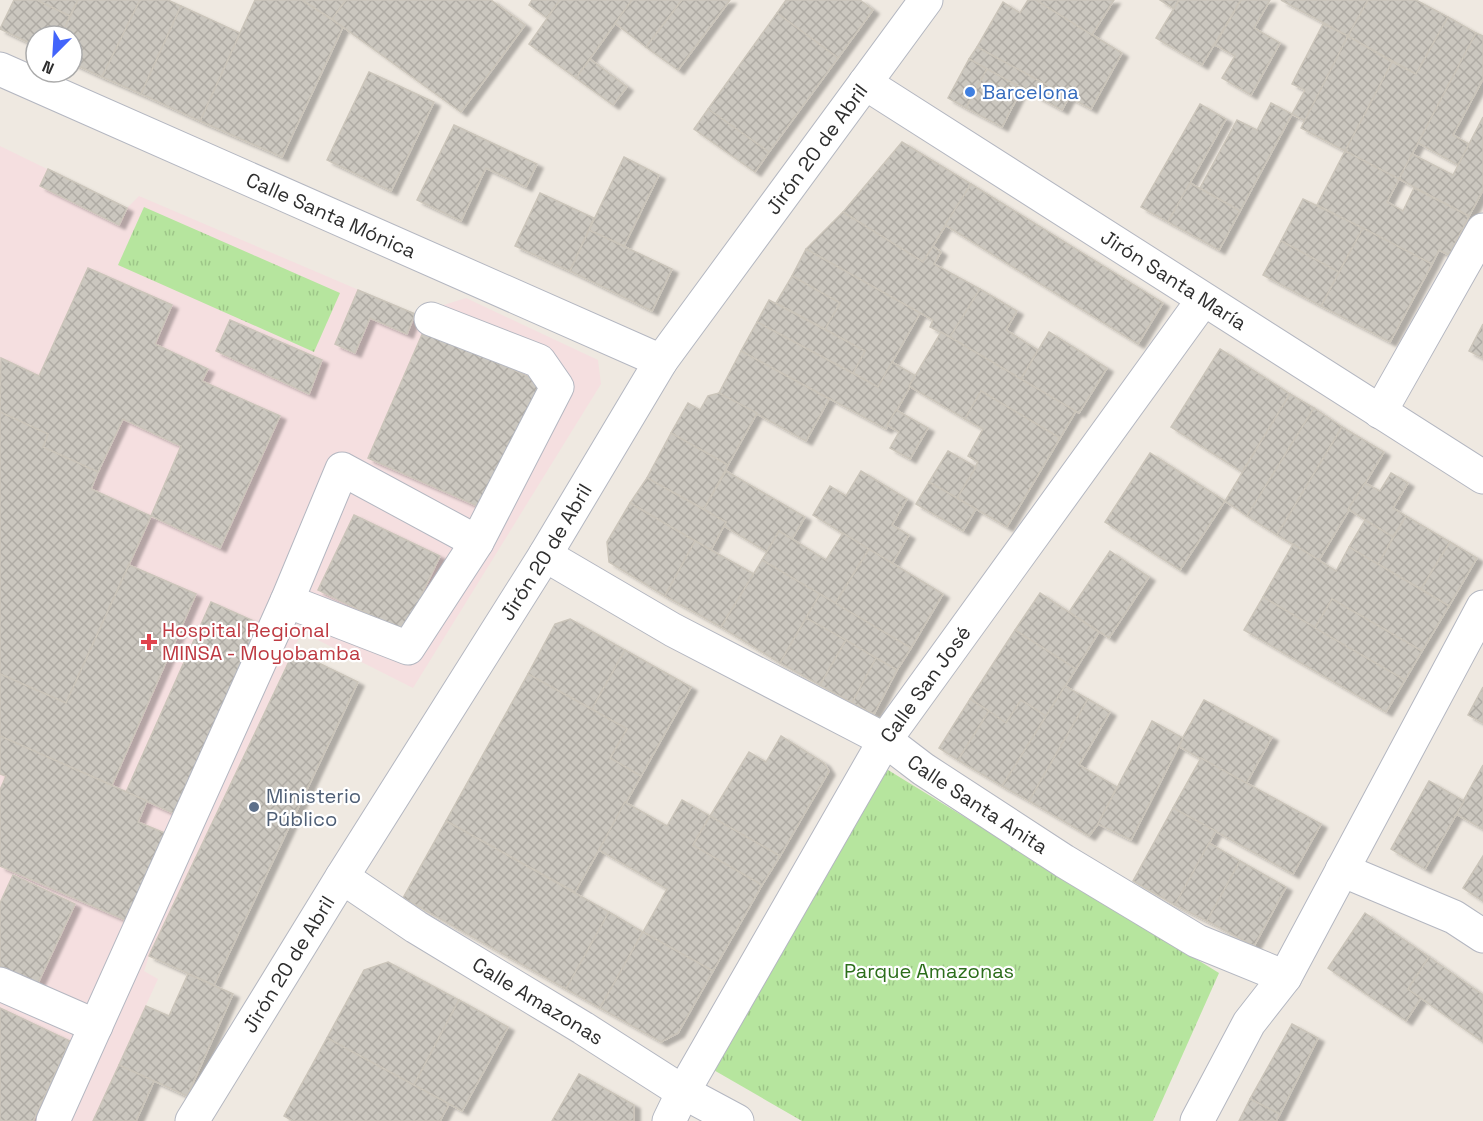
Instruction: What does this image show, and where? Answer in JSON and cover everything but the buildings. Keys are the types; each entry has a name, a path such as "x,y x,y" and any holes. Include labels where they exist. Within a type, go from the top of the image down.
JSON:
{"street":[{"name":"Jirón 20 de Abril","path":"192,1121 342,877 545,555 662,361 925,1"},
{"name":"Calle Santa Mónica","path":"0,69 662,361"},
{"name":"Jirón Santa María","path":"865,83 1483,477"},
{"path":"1380,412 1483,230"},
{"name":"Calle San José","path":"669,1121 683,1092 885,740 1203,300"},
{"path":"287,601 408,648 477,542 557,387 539,362 431,319"},
{"path":"53,1121 287,601 342,469 477,542"},
{"name":"Calle Santa Anita","path":"545,555 673,630 885,740 923,769 1064,861 1197,941 1285,977"},
{"path":"1197,1121 1249,1023 1285,977 1483,607"},
{"path":"1342,870 1454,917 1483,936"},
{"name":"Calle Amazonas","path":"342,877 416,927 583,1028 683,1092 737,1121"},
{"path":"0,984 96,1026"}],"shaded area":[{"name":"Hospital Regional MINSA - Moyobamba","path":"0,146 127,208 139,196 415,314 466,298 598,360 601,384 413,688 302,632 149,956 144,971 158,979 93,1121 0,1121"}],"green space":[{"path":"144,207 340,293 314,352 118,265"},
{"name":"Parque Amazonas","path":"875,762 1219,973 1153,1121 802,1121 705,1065"}],"place":[{"name":"Barcelona","path":"970,92"},
{"name":"Hospital Regional MINSA - Moyobamba","path":"149,642"},
{"name":"Ministerio Público","path":"254,807"}]}
